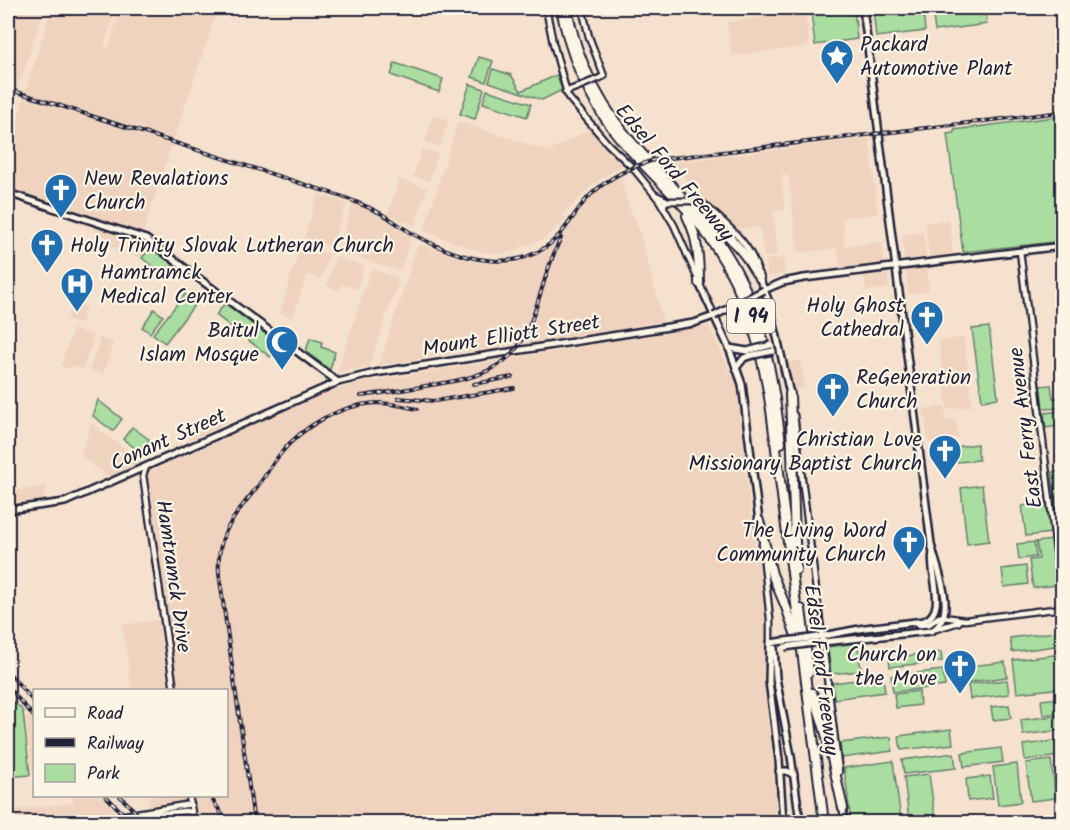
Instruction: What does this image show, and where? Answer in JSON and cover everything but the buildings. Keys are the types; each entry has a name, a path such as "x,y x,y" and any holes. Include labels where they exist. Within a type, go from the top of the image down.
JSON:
{"highway":[{"name":"Edsel Ford Freeway","path":"561,8 574,57 598,108 613,129 680,201 711,240 733,276 758,338 771,410 824,822"},
{"name":"Edsel Ford Freeway","path":"567,8 580,55 606,109 643,156 694,204 728,255 756,314 774,386 828,822"},
{"path":"680,201 693,228 698,246 699,283"},
{"path":"694,204 744,254 759,277"},
{"path":"790,394 796,573"},
{"path":"759,521 771,574 786,607 802,654"},
{"path":"812,693 827,736 843,808"}],"main road":[{"path":"771,647 813,641 865,628 930,619 935,612 933,552 863,8"},
{"path":"8,193 146,238 338,382"},
{"name":"Mount Elliott Street","path":"338,382 375,373 694,323 714,316 783,282 804,278 1062,246"},
{"path":"759,277 774,321 790,394"},
{"path":"699,283 729,348 742,384 759,521"},
{"path":"736,368 748,354 772,348 778,339"},
{"path":"729,348 748,354"},
{"path":"772,348 783,359"},
{"name":"Conant Street","path":"8,510 65,501 338,382"},
{"path":"822,639 926,632 934,629 944,617 945,601 933,552"},
{"path":"936,601 941,604 945,601"},
{"path":"904,624 926,625 939,617 944,617"},
{"path":"771,647 790,748 800,822"},
{"path":"771,647 769,681 783,822"},
{"path":"777,748 785,752 790,748"},
{"path":"779,771 787,771 794,775"}],"street":[{"path":"546,8 566,92 573,105 664,207 699,283"},
{"path":"566,92 602,77 582,8"},
{"path":"652,191 668,201 694,204"},
{"path":"664,207 664,203 668,201"},
{"name":"East Ferry Avenue","path":"1020,251 1062,600"},
{"path":"790,394 844,822"},
{"name":"Hamtramck Drive","path":"146,467 143,475 174,689"},
{"path":"759,521 771,647"},
{"path":"944,617 965,620 1062,608"},
{"path":"934,629 965,620"},
{"path":"82,822 192,812 189,797"},
{"path":"115,819 118,816 191,804"}],"shaded area":[{"path":"8,8 44,8 18,88 8,84"},
{"path":"52,8 104,8 115,11 104,46 108,48 121,8 218,8 174,139 25,92"},
{"path":"805,12 809,46 731,56 727,22"},
{"path":"24,98 172,144 143,232 8,189 8,150"},
{"path":"433,115 448,120 440,147 425,142"},
{"path":"458,121 548,151 591,129 596,138 624,164 592,185 562,214 566,219 545,238 511,252 496,254 478,251 424,231"},
{"path":"869,138 878,214 842,218 845,246 882,242 885,262 840,268 837,248 798,253 788,175 781,176 785,210 773,211 778,255 764,257 760,227 734,229 669,163"},
{"path":"422,149 438,154 429,181 413,176"},
{"path":"621,176 628,204 640,233 663,321 526,344 560,241 593,195"},
{"path":"399,179 427,188 415,226 388,214"},
{"path":"318,194 346,203 332,247 304,238"},
{"path":"353,202 412,235 400,271 338,251"},
{"path":"949,220 953,254 929,257 925,223"},
{"path":"98,226 125,234 120,249 93,241"},
{"path":"923,232 926,257 905,260 902,235"},
{"path":"131,237 151,247 142,258 127,253"},
{"path":"418,244 471,261 508,264 528,258 555,244 528,326 519,344 379,365"},
{"path":"301,245 329,254 321,279 307,274 293,318 280,313"},
{"path":"336,257 364,266 357,289 342,284 339,290 326,286"},
{"path":"783,258 785,274 767,276 766,260"},
{"path":"927,267 929,291 908,294 906,270"},
{"path":"371,269 399,278 369,367 337,372"},
{"path":"887,272 889,288 866,291 864,275"},
{"name":"Hamtramck Medical Center","path":"73,303 86,307 80,324 67,320"},
{"path":"709,326 737,385 750,510 766,616 763,676 777,822 199,822 194,797 228,797 228,689 178,689 147,473 324,394 353,384"},
{"path":"73,329 94,336 83,369 61,366"},
{"path":"964,337 972,406 947,409 939,341"},
{"path":"100,338 113,343 103,375 90,370"},
{"path":"801,360 804,388 795,389 789,362"},
{"path":"945,406 946,420 956,419 958,438 928,442 924,409"},
{"path":"211,417 223,426 190,440 180,433 184,427"},
{"path":"91,423 142,462 109,477 81,456"},
{"path":"47,486 42,500 8,505 12,491"},
{"path":"158,620 168,689 132,689 122,625"},
{"path":"29,716 33,721 33,770 32,770 26,720"},
{"path":"73,797 102,797 122,818 91,822 8,822 8,811 73,803"},
{"path":"148,797 184,797 185,801 150,805"}],"green space":[{"path":"854,8 857,39 815,45 811,12"},
{"path":"873,8 923,8 925,31 876,37"},
{"path":"932,8 985,8 987,24 935,31"},
{"path":"479,57 493,61 486,82 472,77"},
{"path":"395,63 443,79 439,92 391,75"},
{"path":"493,69 511,75 521,91 557,75 562,90 542,100 489,82"},
{"path":"470,84 484,89 475,119 460,114"},
{"path":"487,90 531,104 527,117 483,103"},
{"path":"1062,116 1062,241 963,252 947,134 954,133 954,130"},
{"path":"151,247 173,264 166,277 142,258"},
{"path":"185,294 196,303 165,343 153,334"},
{"path":"225,303 279,344 270,357 216,315"},
{"path":"154,309 163,316 150,333 142,327"},
{"path":"989,327 998,398 982,401 972,329"},
{"path":"310,338 322,342 321,347 335,352 330,370 306,351"},
{"path":"1051,385 1053,398 1062,398 1062,408 1043,409 1040,386"},
{"path":"98,400 122,419 113,431 93,416"},
{"path":"1062,411 1062,425 1046,428 1044,413"},
{"path":"132,427 150,440 139,451 123,439"},
{"path":"977,444 979,460 957,462 956,447"},
{"path":"1062,471 1062,506 1056,507 1052,472"},
{"path":"982,485 989,541 967,544 961,488"},
{"path":"1047,503 1051,533 1026,536 1022,506"},
{"path":"1052,540 1057,585 1033,588 1029,560 1039,559 1036,542"},
{"path":"1034,542 1036,557 1019,559 1017,544"},
{"path":"1026,566 1028,584 1004,587 1002,569"},
{"path":"1062,631 1062,645 1012,652 1010,638"},
{"path":"858,643 861,671 831,674 828,647"},
{"path":"941,652 942,661 890,667 889,658"},
{"path":"1062,654 1062,688 1017,693 1013,660"},
{"path":"1005,662 1007,677 955,684 953,668"},
{"path":"943,670 945,686 893,692 891,676"},
{"path":"883,677 885,692 834,699 832,683"},
{"path":"1007,680 1009,694 970,699 968,684"},
{"path":"919,691 920,705 896,708 894,694"},
{"path":"8,695 23,711 30,775 8,777"},
{"path":"1062,698 1062,713 1043,715 1041,700"},
{"path":"1009,705 1011,718 993,720 991,707"},
{"path":"1062,715 1062,730 1023,735 1021,720"},
{"path":"951,729 953,744 901,750 899,736"},
{"path":"891,737 892,751 842,758 840,743"},
{"path":"1062,740 1062,756 1025,760 1023,745"},
{"path":"1001,748 1003,762 964,767 962,753"},
{"path":"954,753 956,768 904,774 902,760"},
{"path":"1051,760 1056,798 1031,801 1026,763"},
{"path":"893,761 901,820 851,822 844,768"},
{"path":"1017,764 1021,802 998,805 993,767"},
{"path":"929,774 935,817 909,820 904,777"},
{"path":"990,776 993,798 968,801 966,779"},
{"path":"182,815 187,822 149,822 147,818"}],"railway":[{"path":"8,89 343,197 380,213 410,232 451,252 491,260 510,260 529,256 546,247 562,232 591,194 625,171 654,160 1062,112"},
{"path":"361,396 471,377 485,372 510,356 528,329 551,260 561,238"},
{"path":"474,384 512,377"},
{"path":"398,398 435,401 514,388"},
{"path":"254,822 219,573 223,537 233,519 277,458 290,443 311,426 336,413 362,405 376,403 417,409"},
{"path":"8,672 33,701"},
{"path":"8,687 33,716"},
{"path":"107,797 131,822"},
{"path":"121,797 145,822"},
{"path":"211,797 227,822"}],"place":[{"name":"Packard Automotive Plant","path":"837,85"},
{"name":"New Revalations Church","path":"61,219"},
{"name":"Holy Trinity Slovak Lutheran Church","path":"47,274"},
{"name":"Hamtramck Medical Center","path":"77,313"},
{"name":"Holy Ghost Cathedral","path":"927,346"},
{"name":"Baitul Islam Mosque","path":"282,371"},
{"name":"ReGeneration Church","path":"833,418"},
{"name":"Christian Love Missionary Baptist Church","path":"945,480"},
{"name":"The Living Word Community Church","path":"909,571"},
{"name":"Church on the Move","path":"960,695"}]}
